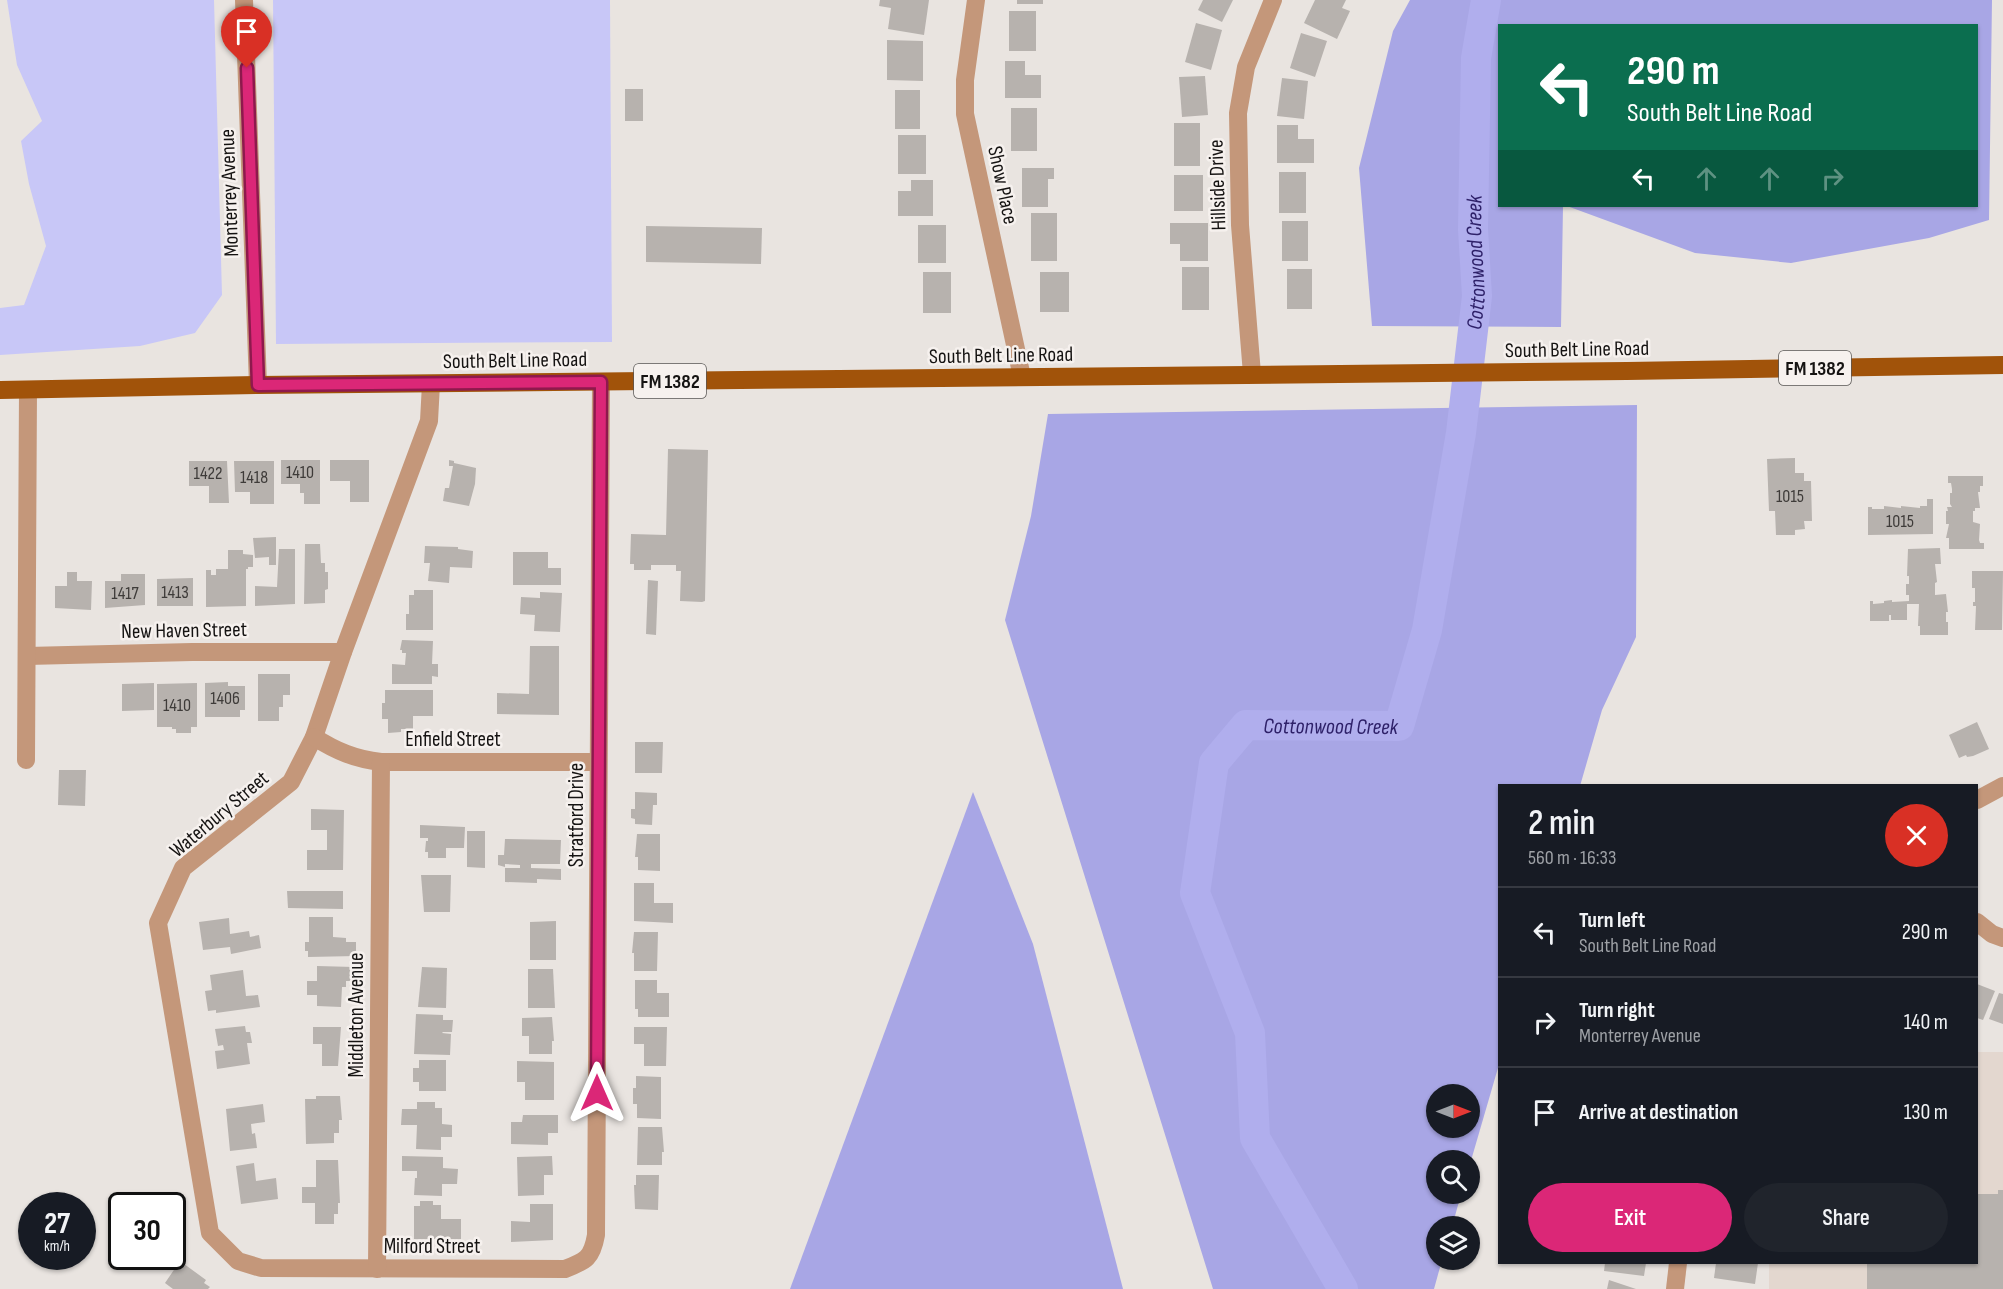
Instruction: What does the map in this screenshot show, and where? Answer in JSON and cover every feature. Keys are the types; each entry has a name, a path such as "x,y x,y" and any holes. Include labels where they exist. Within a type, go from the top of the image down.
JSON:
{"main road":[{"name":"South Belt Line Road","path":"0,390 258,385 1251,374 1340,375 2003,364"}],"street":[{"name":"Monterrey Avenue","path":"244,0 258,385"},
{"name":"Show Place","path":"976,0 965,80 965,114 1022,377"},
{"name":"Hillside Drive","path":"1251,374 1240,225 1238,113 1246,67 1273,0"},
{"name":"Stratford Drive","path":"594,1247 596,1235 601,382"},
{"name":"Waterbury Street","path":"261,1268 238,1262 210,1233 159,923 183,868 291,782 314,737 343,652 429,421 431,384"},
{"path":"26,759 28,390"},
{"name":"New Haven Street","path":"27,656 192,652 343,652"},
{"name":"Enfield Street","path":"314,737 336,751 360,760 381,762 598,762"},
{"name":"Middleton Avenue","path":"377,1269 381,762"},
{"path":"1978,799 2003,786"},
{"path":"1978,923 1992,934 2003,938"},
{"name":"Milford Street","path":"261,1268 565,1269 586,1261 594,1247"},
{"path":"1675,1289 1678,1264"}],"shaded area":[{"path":"7,0 214,0 222,295 195,333 140,346 0,355 0,308 24,305 46,246 29,184 21,141 42,121 17,65"},
{"path":"273,0 610,0 612,342 276,344"},
{"path":"1410,0 1992,0 1989,220 1929,238 1791,263 1695,253 1570,207 1978,207 1978,24 1498,24 1498,207 1563,207 1561,327 1372,326 1359,168 1393,31"},
{"path":"1637,405 1636,637 1602,710 1581,784 1498,784 1498,1068 1480,1130 1480,1084 1426,1084 1426,1138 1478,1138 1474,1150 1426,1150 1426,1204 1458,1204 1455,1216 1426,1216 1426,1270 1439,1270 1434,1289 1213,1289 1005,620 1031,516 1048,414"},
{"path":"973,792 1033,944 1123,1289 790,1289"},
{"path":"1978,1052 2003,1052 2003,1289 1769,1289 1769,1264 1978,1264"}],"building":[{"path":"880,0 929,0 924,35 888,29 891,8 879,6"},
{"path":"1017,0 1043,0 1043,4 1017,4"},
{"path":"1203,0 1233,0 1222,22 1198,10"},
{"path":"1315,0 1346,0 1342,8 1350,11 1337,39 1304,23"},
{"path":"1009,11 1036,11 1036,51 1009,51"},
{"path":"1196,23 1222,30 1211,70 1185,62"},
{"path":"1301,33 1327,41 1315,77 1290,68"},
{"path":"887,40 923,41 923,81 887,80"},
{"path":"1005,61 1025,61 1025,75 1041,75 1041,98 1005,98"},
{"path":"1205,76 1208,115 1182,117 1179,77"},
{"path":"1282,78 1308,81 1304,119 1277,116"},
{"path":"625,89 643,89 643,121 625,121"},
{"path":"895,90 920,90 920,129 895,129"},
{"path":"1011,108 1037,108 1037,151 1011,151"},
{"path":"1174,123 1200,123 1200,166 1174,166"},
{"path":"1277,125 1298,125 1298,139 1314,139 1314,163 1277,163"},
{"path":"898,135 926,135 926,174 898,174"},
{"path":"1022,168 1054,168 1054,179 1048,179 1048,207 1022,207"},
{"path":"1279,172 1306,172 1306,213 1279,213"},
{"path":"1174,175 1203,175 1203,211 1174,211"},
{"path":"911,180 933,180 933,216 898,216 898,191 911,191"},
{"path":"1031,213 1057,213 1057,261 1031,261"},
{"path":"1282,221 1308,221 1308,261 1282,261"},
{"path":"1170,223 1208,223 1208,261 1180,261 1180,244 1170,244"},
{"path":"918,225 946,225 946,263 918,263"},
{"path":"646,226 762,228 761,264 646,262"},
{"path":"1182,267 1209,267 1209,310 1182,310"},
{"path":"1287,269 1312,269 1312,309 1287,309"},
{"path":"923,272 951,272 951,313 923,313"},
{"path":"1040,272 1069,272 1069,312 1040,312"},
{"path":"668,449 708,450 705,601 702,602 680,601 681,571 676,571 676,565 651,565 651,570 634,570 634,564 630,564 631,534 666,535"},
{"path":"1795,458 1795,473 1804,473 1804,481 1811,481 1812,521 1804,521 1805,529 1795,530 1795,535 1776,535 1775,511 1769,511 1767,459"},
{"path":"281,460 320,460 320,504 304,504 304,493 300,493 300,484 281,484"},
{"path":"330,460 369,460 369,502 350,502 350,481 330,481"},
{"path":"449,460 476,468 475,484 469,506 443,501 445,488 449,488 453,466 449,466"},
{"path":"189,461 227,461 229,503 209,503 209,486 189,486"},
{"path":"234,461 274,461 274,504 250,504 250,492 235,492"},
{"path":"1948,476 1983,476 1983,486 1980,486 1980,492 1978,492 1980,508 1975,508 1973,511 1973,522 1980,524 1979,540 1980,543 1984,543 1984,549 1949,549 1949,538 1946,538 1949,524 1946,524 1946,511 1948,511 1947,507 1952,507 1950,493 1952,489 1951,483 1948,483"},
{"path":"1927,499 1933,499 1933,534 1868,535 1868,507 1872,509 1884,509 1884,506 1920,508 1920,506 1927,506"},
{"path":"276,537 276,565 269,565 269,557 255,558 253,538"},
{"path":"305,544 320,544 321,563 325,563 325,572 328,572 325,603 304,604"},
{"path":"425,546 458,547 458,549 473,551 472,568 450,567 449,583 428,581 430,563 424,563"},
{"path":"1940,548 1941,564 1935,564 1937,582 1935,583 1935,595 1946,594 1948,635 1920,635 1919,604 1907,604 1907,620 1891,620 1891,615 1889,615 1889,621 1870,621 1870,601 1873,601 1873,604 1892,600 1892,602 1909,601 1909,595 1906,595 1906,584 1909,584 1908,549"},
{"path":"279,549 295,549 295,604 255,606 255,586 277,587"},
{"path":"228,550 243,550 243,554 253,555 253,567 246,569 246,606 206,607 206,570 211,570 211,575 216,575 216,569 228,569"},
{"path":"513,552 548,552 548,568 561,568 561,585 513,585"},
{"path":"1972,571 2003,571 2002,630 1975,630 1976,606 1973,606 1975,588 1972,588"},
{"path":"67,572 77,572 77,581 92,581 91,610 55,608 55,586 67,586"},
{"path":"121,574 145,574 145,605 105,608 105,581 121,581"},
{"path":"193,578 193,606 157,606 157,579"},
{"path":"648,580 658,581 656,635 646,634"},
{"path":"414,590 433,590 433,630 406,630 409,595 414,595"},
{"path":"540,592 562,593 560,632 534,631 535,615 520,614 521,597 540,598"},
{"path":"402,640 433,641 432,664 438,664 438,677 432,676 432,684 392,684 392,664 405,665 406,653 400,650"},
{"path":"530,646 559,646 559,715 497,714 497,693 529,694"},
{"path":"258,674 290,674 290,695 283,695 283,707 279,707 279,721 258,721"},
{"path":"228,682 228,686 245,686 245,710 240,710 240,717 205,717 205,683"},
{"path":"154,683 154,710 122,711 122,684"},
{"path":"197,683 197,727 191,727 191,733 176,733 176,729 172,727 157,727 157,684"},
{"path":"385,690 433,690 433,716 413,716 413,729 401,729 401,732 388,733 388,719 382,719"},
{"path":"1977,722 1989,749 1973,756 1967,757 1966,755 1959,758 1949,735"},
{"path":"635,742 663,742 662,773 635,773"},
{"path":"59,770 86,770 85,806 58,805"},
{"path":"635,792 657,793 657,805 653,805 652,825 635,824 635,819 631,818 631,809 635,809"},
{"path":"311,809 344,810 343,870 307,870 307,850 327,850 327,830 311,830"},
{"path":"420,825 465,827 464,848 446,848 446,858 428,858 428,852 425,852 428,838 420,838"},
{"path":"467,831 485,831 485,868 467,867"},
{"path":"637,834 660,834 660,871 638,870 638,857 635,857"},
{"path":"505,839 561,840 560,864 531,864 531,868 561,869 561,880 537,879 537,883 505,882 505,868 520,868 520,865 505,864 505,867 498,865 498,855 504,855"},
{"path":"421,875 451,875 450,912 424,912"},
{"path":"634,883 654,883 654,903 673,903 673,923 634,921"},
{"path":"287,891 343,891 343,909 288,908"},
{"path":"309,917 333,917 333,937 346,938 346,942 356,942 356,956 308,957 305,942 309,942"},
{"path":"229,918 230,934 249,931 250,937 259,935 261,948 231,954 230,947 203,950 199,922"},
{"path":"556,921 556,960 530,960 530,922"},
{"path":"634,932 658,932 657,971 634,971 634,953 632,953"},
{"path":"317,966 354,967 353,981 346,981 346,987 342,987 341,1007 317,1006 317,995 307,995 307,981 317,981"},
{"path":"422,967 447,968 446,1008 418,1007"},
{"path":"528,969 553,969 555,1008 528,1008"},
{"path":"243,970 246,996 258,995 260,1007 216,1013 216,1010 208,1011 205,991 212,990 210,975"},
{"path":"635,980 657,980 657,993 669,993 669,1017 638,1017 638,1009 635,1009"},
{"path":"1978,984 1995,991 1983,1020 1978,1018"},
{"path":"1999,993 2003,994 2003,1024 1989,1019"},
{"path":"416,1014 443,1015 443,1020 453,1020 452,1032 442,1033 451,1034 450,1055 414,1054"},
{"path":"552,1017 554,1041 552,1041 552,1054 529,1054 529,1036 522,1036 522,1018"},
{"path":"245,1026 246,1032 250,1032 252,1043 247,1043 250,1064 217,1069 215,1051 224,1050 223,1045 218,1046 215,1029"},
{"path":"313,1027 341,1027 338,1066 322,1066 322,1044 313,1044"},
{"path":"634,1027 667,1027 666,1066 644,1066 644,1044 634,1044"},
{"path":"419,1060 446,1060 446,1091 419,1091 419,1082 413,1082 413,1068 419,1068"},
{"path":"517,1061 554,1062 554,1100 525,1100 525,1082 517,1082"},
{"path":"636,1076 661,1077 661,1119 637,1118 637,1104 633,1104"},
{"path":"316,1096 340,1096 342,1120 339,1120 339,1133 334,1133 334,1143 306,1144 305,1099 316,1099"},
{"path":"417,1102 435,1102 435,1108 442,1108 442,1124 452,1125 452,1137 441,1137 441,1150 416,1149 417,1125 401,1125 402,1109 417,1109"},
{"path":"263,1104 265,1122 251,1124 257,1148 230,1151 226,1109"},
{"path":"523,1115 558,1115 558,1133 548,1133 548,1145 511,1144 511,1122 522,1122"},
{"path":"638,1127 662,1127 664,1152 662,1152 662,1165 637,1165"},
{"path":"402,1156 443,1157 443,1168 458,1169 457,1184 442,1184 442,1196 414,1195 417,1171 402,1171"},
{"path":"552,1156 553,1175 544,1175 544,1195 518,1196 517,1157"},
{"path":"316,1160 338,1160 340,1203 338,1203 338,1214 334,1214 334,1224 315,1224 315,1203 302,1203 302,1187 316,1187"},
{"path":"254,1163 256,1181 276,1178 278,1199 241,1204 236,1166"},
{"path":"636,1175 659,1175 658,1210 635,1209"},
{"path":"1998,1190 2003,1190 2003,1289 1867,1289 1867,1264 1978,1264 1978,1194 1998,1194"},
{"path":"420,1201 433,1201 433,1205 441,1205 441,1219 461,1219 461,1239 414,1239 414,1206 420,1206"},
{"path":"530,1204 553,1204 553,1240 511,1242 511,1221 530,1222"},
{"path":"1605,1264 1646,1264 1644,1276 1604,1271"},
{"path":"1716,1264 1758,1264 1755,1284 1714,1278"},
{"path":"186,1265 206,1280 204,1283 210,1287 208,1289 173,1289 165,1283 174,1270 186,1270"},
{"path":"1609,1280 1636,1289 1607,1289"}],"waterway":[{"name":"Cottonwood Creek","path":"1343,1289 1255,1138 1250,1033 1195,893 1214,763 1246,725 1399,726 1427,630 1461,433 1477,296 1473,229 1476,58 1486,0"}],"route":[{"path":"247,68 258,385 601,382 597,1093"}]}
